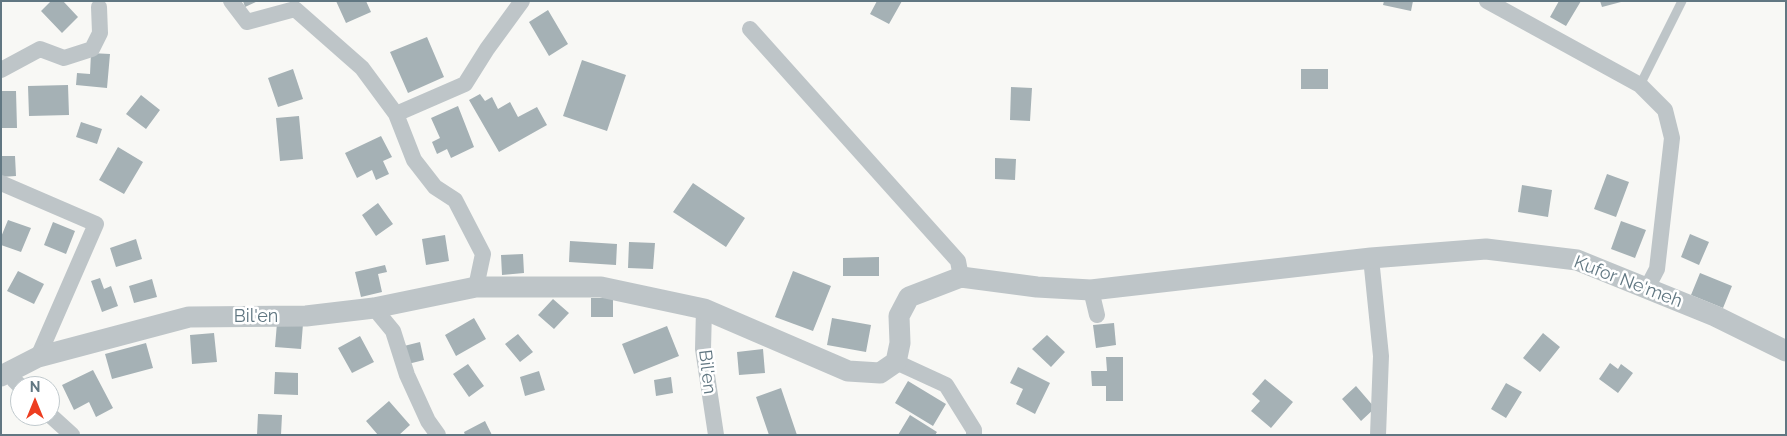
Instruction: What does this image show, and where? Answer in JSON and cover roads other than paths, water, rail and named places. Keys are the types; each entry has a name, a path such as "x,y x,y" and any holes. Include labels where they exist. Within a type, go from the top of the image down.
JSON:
{"street":[{"path":"231,1 247,22 296,5 362,68 396,114 414,160 435,187 455,200 483,254 476,287"},
{"path":"396,114 466,84 487,49 522,1"},
{"path":"1487,1 1640,85 1665,110 1672,138 1657,269 1647,288"},
{"path":"1,70 40,49 64,58 92,49 100,33 99,7"},
{"path":"750,28 958,262 961,277 909,297 899,316 900,343 896,362 946,385 974,430 974,435"},
{"path":"1,183 96,224 38,356"},
{"name":"Kufor Ne'meh","path":"961,277 1037,287 1091,290 1371,258 1486,249 1577,260 1715,316 1786,351"},
{"path":"1371,258 1381,356 1378,435"},
{"name":"Bil'en","path":"11,376 38,356 189,317 306,316 374,308 476,287 601,287 704,309 848,371 880,373 896,362"},
{"path":"1091,290 1097,315"},
{"path":"374,308 392,331 407,375 428,422 438,435"},
{"name":"Bil'en","path":"704,309 703,349 716,435"},
{"path":"60,425 72,435"}],"lane":[{"path":"1640,85 1682,1"}]}
